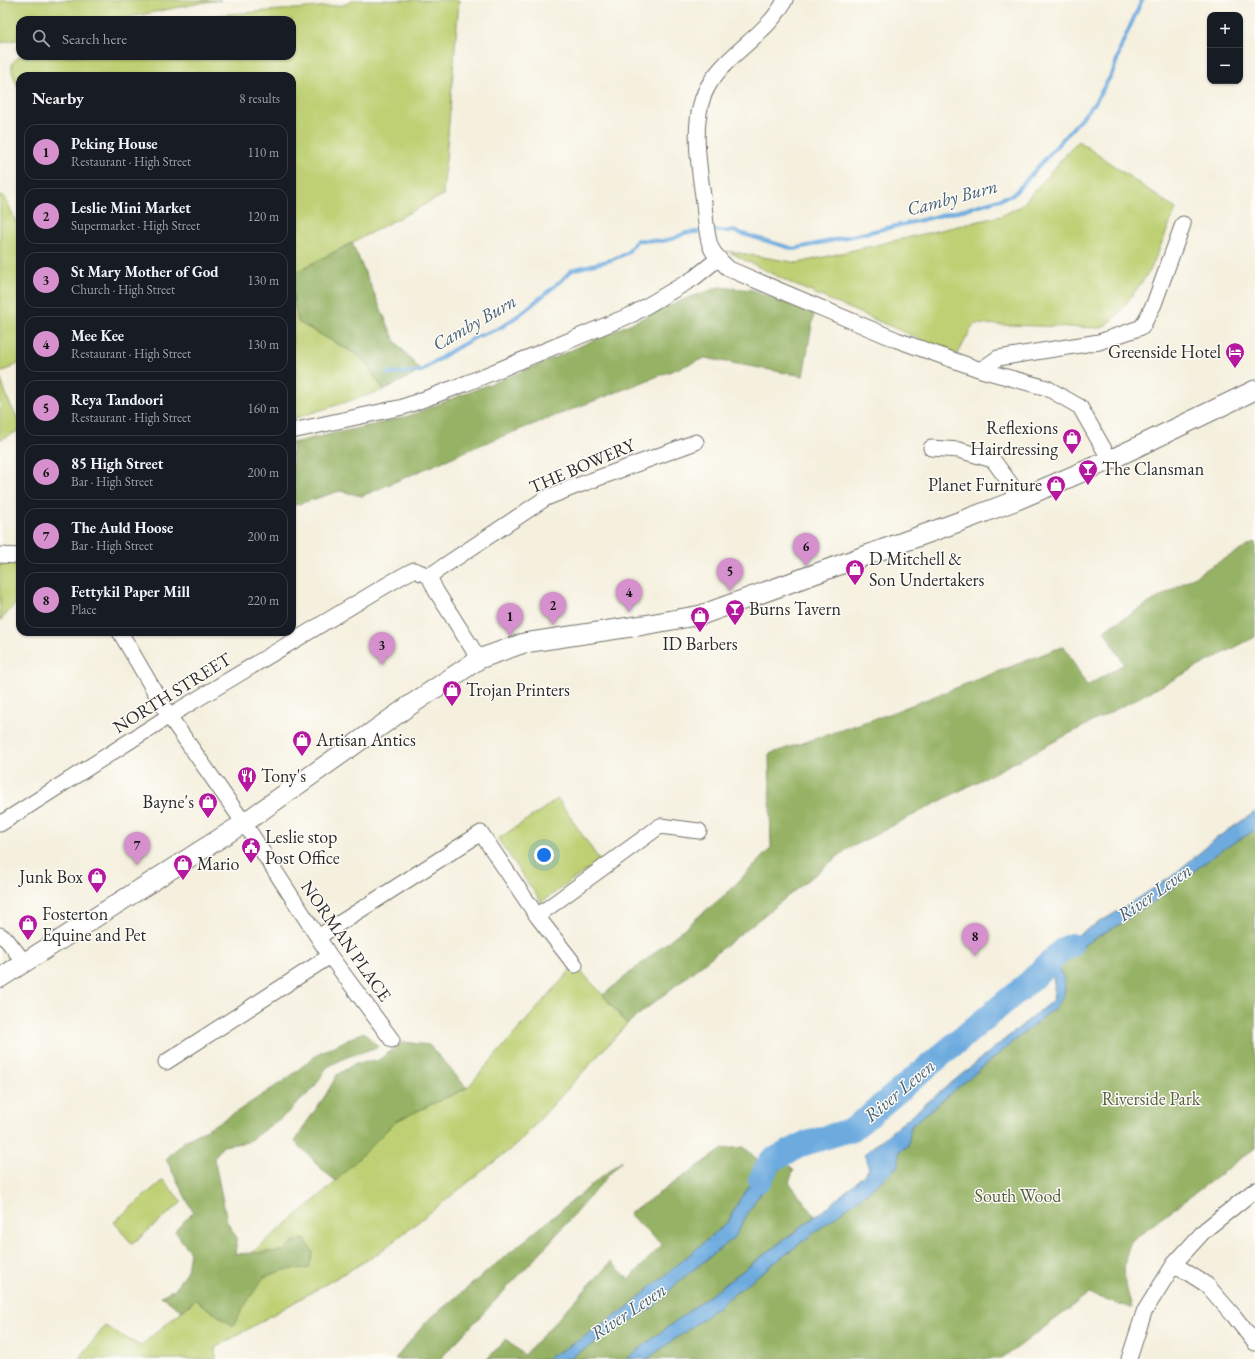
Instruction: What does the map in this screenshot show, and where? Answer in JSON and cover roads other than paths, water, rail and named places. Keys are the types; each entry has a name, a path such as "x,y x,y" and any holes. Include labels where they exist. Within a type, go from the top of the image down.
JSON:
{"main road":[{"path":"0,978 244,823 406,708 479,659 524,643 701,615 1017,500 1110,460 1255,390"}],"street":[{"path":"785,0 781,9 774,18 730,58 716,74 702,97 697,128 702,184 710,244 713,251 729,269 866,328 981,370 1047,388 1080,407 1110,460"},
{"path":"981,370 998,358 1099,342 1142,327 1154,304 1183,224"},
{"path":"296,430 403,407 467,383 633,314 694,278 719,258"},
{"name":"THE BOWERY","path":"429,576 546,498 696,442"},
{"path":"931,448 959,450 993,460 1010,483 1017,500"},
{"path":"0,555 16,556"},
{"name":"NORTH STREET","path":"0,824 169,716 404,575 414,570 429,576"},
{"path":"429,576 436,591 479,659"},
{"name":"NORMAN PLACE","path":"122,636 169,716 244,823 330,956 392,1040"},
{"path":"537,916 660,826 699,831"},
{"path":"318,937 480,833 537,916 575,964"},
{"path":"0,935 7,940 24,962"},
{"path":"166,1062 330,956"},
{"path":"1129,1359 1144,1312 1174,1264 1205,1230 1255,1190"},
{"path":"1174,1264 1207,1285 1255,1343"}],"water":[{"path":"1255,812 1255,830 1219,852 1156,900 1139,910 1122,923 1056,962 1062,973 1065,985 1063,996 1057,1006 911,1126 908,1146 899,1151 899,1165 878,1184 704,1318 647,1359 627,1359 828,1207 869,1169 864,1154 1053,1000 1054,981 1047,968 1037,959 1125,907 1171,877 1218,837"},
{"path":"773,1150 786,1162 756,1199 734,1238 679,1281 655,1306 568,1359 546,1359 576,1342 624,1310 728,1222 740,1199 756,1177 761,1163"}],"waterway":[{"name":"Camby Burn","path":"716,231 733,231 794,249 963,210 1013,195 1094,104 1113,72 1122,44 1142,0"},
{"name":"Camby Burn","path":"387,374 421,371 476,337 500,328 519,315 561,281 572,270 611,260 627,253 637,240 663,241 675,238 685,233 698,232"},
{"name":"River Leven","path":"760,1180 770,1161 804,1144 853,1129 1029,982 1062,950 1071,945"}],"place":[{"name":"Greenside Hotel","path":"1235,369"},
{"name":"Reflexions Hairdressing","path":"1072,455"},
{"name":"The Clansman","path":"1088,486"},
{"name":"Planet Furniture","path":"1056,502"},
{"name":"85 High Street","path":"806,566"},
{"name":"D Mitchell & Son Undertakers","path":"855,586"},
{"name":"Reya Tandoori","path":"730,591"},
{"name":"Mee Kee","path":"629,612"},
{"name":"Leslie Mini Market","path":"553,625"},
{"name":"Burns Tavern","path":"735,626"},
{"name":"ID Barbers","path":"700,633"},
{"name":"Peking House","path":"510,636"},
{"name":"St Mary Mother of God","path":"382,665"},
{"name":"Trojan Printers","path":"452,707"},
{"name":"Artisan Antics","path":"302,757"},
{"name":"Tony's","path":"247,793"},
{"name":"Bayne's","path":"208,819"},
{"name":"Leslie stop Post Office","path":"251,864"},
{"name":"The Auld Hoose","path":"137,865"},
{"name":"Mario","path":"183,881"},
{"name":"Junk Box","path":"97,894"},
{"name":"Fosterton Equine and Pet","path":"28,941"},
{"name":"Fettykil Paper Mill","path":"975,956"}],"park label":[{"name":"Riverside Park","path":"1151,1099"},
{"name":"South Wood","path":"1018,1196"}]}
